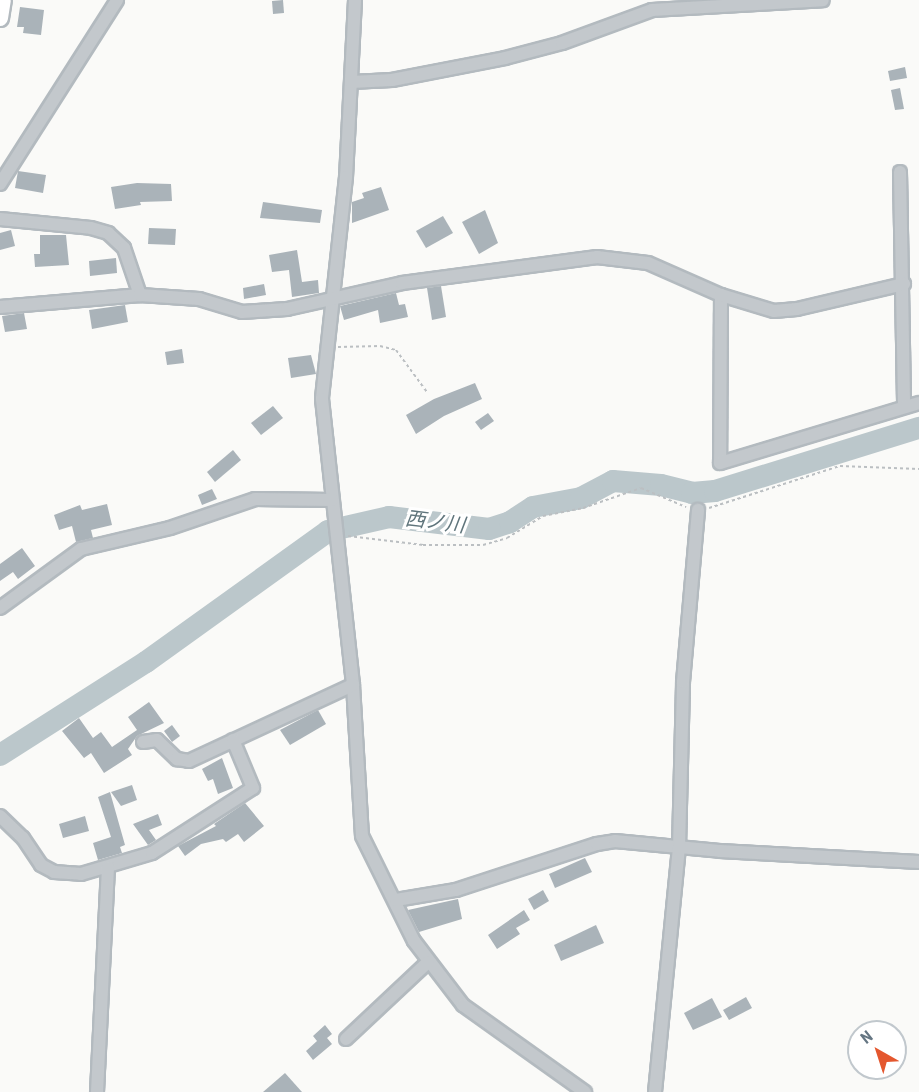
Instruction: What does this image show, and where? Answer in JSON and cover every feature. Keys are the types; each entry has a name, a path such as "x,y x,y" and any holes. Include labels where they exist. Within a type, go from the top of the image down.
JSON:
{"main road":[{"path":"0,18 3,0"}],"street":[{"path":"0,184 117,0"},
{"path":"355,0 335,297 322,399 354,685 362,836 396,900 406,928 428,962 462,1005 585,1092"},
{"path":"351,81 401,78 505,58 562,43 652,10 823,0"},
{"path":"900,172 904,284 904,407"},
{"path":"0,219 108,233 124,248 140,295"},
{"path":"0,307 140,295 199,300 242,312 287,309 436,277 597,257 648,263 721,295 762,309 785,310 904,284"},
{"path":"721,295 720,463 919,403"},
{"path":"0,608 81,549 170,528 255,499 332,500"},
{"path":"655,1092 679,848 683,682 698,510"},
{"path":"143,742 157,740 180,761 189,762 354,685"},
{"path":"0,816 23,838 41,866 54,872 81,874 108,867 167,846 253,788 233,740"},
{"path":"396,900 425,898 497,879 597,844 615,841 679,848 919,862"},
{"path":"97,1092 108,867"},
{"path":"346,1039 428,962"}],"path":[{"path":"329,347 380,346 396,350 427,392"},
{"path":"336,529 423,545 483,545 507,538 543,516 584,508 641,488 698,510 840,466 919,469"}],"building":[{"path":"283,0 284,13 273,14 272,1"},
{"path":"20,7 44,10 41,35 23,33 24,27 17,27"},
{"path":"905,67 907,78 890,81 888,71"},
{"path":"900,88 904,109 895,110 891,90"},
{"path":"18,171 46,175 43,193 15,188"},
{"path":"137,183 171,184 172,201 140,202 141,205 115,209 111,187"},
{"path":"381,187 389,210 352,223 352,202 364,198 362,193"},
{"path":"263,202 322,210 320,223 260,218"},
{"path":"485,210 498,243 479,254 462,222"},
{"path":"443,216 453,233 426,248 416,231"},
{"path":"149,228 176,229 175,245 148,244"},
{"path":"11,230 15,246 0,250 0,233"},
{"path":"40,235 66,235 69,265 35,267 34,254 40,254"},
{"path":"297,250 302,282 318,280 319,293 292,297 289,270 272,272 269,255"},
{"path":"116,258 117,273 90,276 89,261"},
{"path":"264,284 266,295 244,299 243,288"},
{"path":"441,286 446,317 432,320 427,288"},
{"path":"396,293 399,305 405,304 408,317 380,323 378,310 344,320 340,306"},
{"path":"125,305 128,322 92,329 89,310"},
{"path":"24,313 27,329 5,332 2,316"},
{"path":"182,349 184,363 167,365 165,352"},
{"path":"311,355 316,374 291,378 288,358"},
{"path":"475,383 482,399 444,416 416,434 406,415 434,399"},
{"path":"273,406 283,418 261,435 251,423"},
{"path":"488,413 494,421 481,430 475,422"},
{"path":"233,450 241,460 215,482 207,472"},
{"path":"212,489 217,499 202,505 198,495"},
{"path":"107,504 112,525 91,530 93,538 76,542 72,526 59,530 54,515 80,505 82,510"},
{"path":"22,548 35,566 18,579 13,572 0,581 0,564"},
{"path":"149,702 164,723 137,736 128,749 132,755 104,773 91,753 84,758 62,731 79,718 93,738 101,732 112,747 137,730 128,717"},
{"path":"318,710 326,724 290,745 280,730"},
{"path":"172,725 180,736 172,742 164,731"},
{"path":"222,758 233,788 218,794 213,779 208,781 202,769"},
{"path":"132,785 137,800 121,806 111,792"},
{"path":"110,792 125,845 120,847 122,853 98,860 93,843 111,837 98,797"},
{"path":"245,803 264,826 244,842 238,834 226,842 223,839 201,844 185,856 178,846 216,826 214,824"},
{"path":"158,814 162,825 149,830 156,840 148,845 133,824"},
{"path":"85,816 89,831 63,838 59,824"},
{"path":"585,858 592,872 555,888 549,874"},
{"path":"543,890 549,901 534,910 528,899"},
{"path":"458,899 462,919 419,932 408,910"},
{"path":"524,910 530,920 516,928 520,934 497,949 488,935"},
{"path":"596,925 604,943 561,961 554,945"},
{"path":"746,997 752,1008 729,1020 723,1010"},
{"path":"712,998 722,1017 693,1030 684,1013"},
{"path":"325,1025 332,1034 327,1038 332,1044 313,1060 306,1051 317,1041 313,1036"},
{"path":"285,1073 302,1092 263,1092"}],"waterway":[{"name":"西ノ川","path":"0,755 146,662 328,531 389,517 489,529 510,522 533,507 581,498 613,481 661,485 692,493 715,491 919,428"}]}
